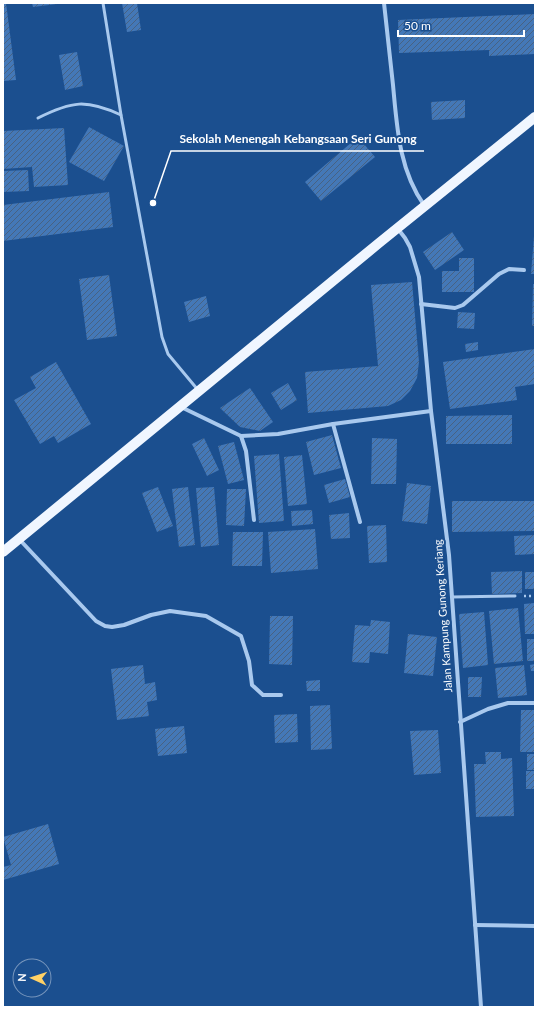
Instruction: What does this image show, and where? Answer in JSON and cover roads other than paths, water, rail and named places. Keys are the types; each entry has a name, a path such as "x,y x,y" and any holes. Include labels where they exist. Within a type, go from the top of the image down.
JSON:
{"main road":[{"path":"3,552 535,117"}],"street":[{"path":"384,3 397,126 404,166 415,192 425,206"},
{"name":"Jalan Kampung Gunong Keriang","path":"398,229 406,238 414,258 419,277 422,304 431,411 452,597 480,1007"},
{"path":"422,304 455,308 463,305 499,274 509,269 524,270"},
{"path":"180,407 240,436 278,434 333,424 431,411"},
{"path":"333,424 360,522"},
{"path":"240,436 246,451 254,520"},
{"path":"19,539 96,621 105,626 112,627 124,625 170,611 206,616 242,636 249,661 252,685 263,695 281,695"},
{"path":"460,722 488,709 508,703 535,703"},
{"path":"475,925 535,926"}],"lane":[{"path":"103,3 162,337 168,354 199,391"},
{"path":"38,118 59,108 77,103 104,107 122,115"},
{"path":"452,597 515,596"}],"place":[{"name":"Sekolah Menengah Kebangsaan Seri Gunong","path":"153,203"}]}
